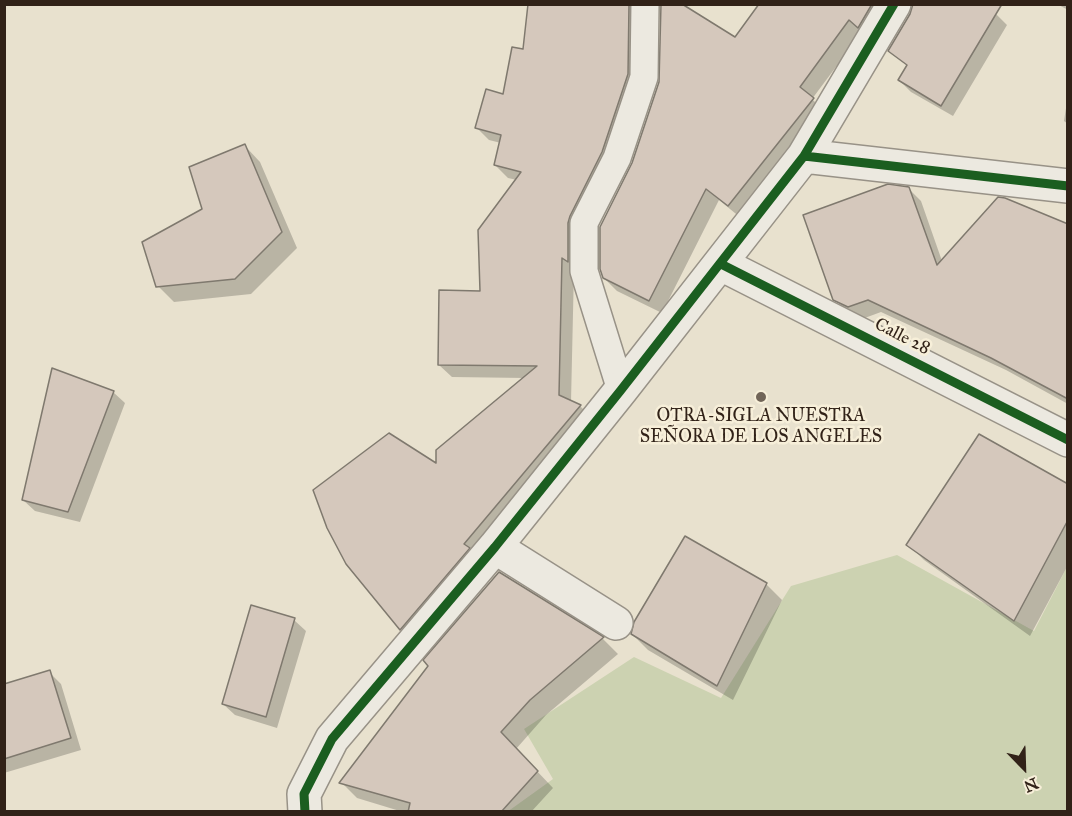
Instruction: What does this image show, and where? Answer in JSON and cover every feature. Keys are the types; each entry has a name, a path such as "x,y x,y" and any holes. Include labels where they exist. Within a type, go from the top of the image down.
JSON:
{"street":[{"path":"305,812 304,794 332,739 495,547 721,264 804,156 894,4"},
{"path":"804,156 1068,186"},
{"name":"Calle 28","path":"721,264 1068,440"},
{"path":"495,547 616,623"}],"lane":[{"path":"621,390 584,271 584,223 617,158 644,77 645,4"}],"green space":[{"path":"897,555 1034,631 1067,567 1067,811 507,812 553,779 524,729 634,657 721,698 791,586"}],"building":[{"path":"528,4 629,4 628,74 602,152 570,216 568,262 562,258 559,395 581,405 464,544 470,548 400,630 346,564 327,528 313,490 389,433 436,463 436,450 537,366 438,365 439,290 480,291 478,230 521,172 494,165 501,135 475,128 486,89 503,94 512,47 523,49"},
{"path":"661,4 682,4 735,37 759,4 872,4 858,28 849,20 800,87 814,98 728,206 706,189 649,301 603,278 600,269 600,227 632,163 659,82"},
{"path":"913,4 1002,4 941,106 898,80 907,65 888,51 910,14"},
{"path":"245,144 282,232 235,279 156,287 142,242 202,209 189,167"},
{"path":"888,184 909,187 937,265 998,197 1068,224 1068,399 991,358 868,300 848,307 833,300 803,215"},
{"path":"52,368 114,391 68,512 22,500"},
{"path":"979,434 1068,484 1068,520 1014,621 906,545"},
{"path":"685,536 767,583 717,686 631,634 634,622"},
{"path":"499,572 604,637 530,700 501,732 538,771 501,812 408,812 410,803 339,783 428,666 423,660"},
{"path":"251,605 295,618 266,717 222,704"},
{"path":"50,670 71,738 4,759 4,684"}],"cycle path":[{"path":"305,812 304,794 332,739 495,547 804,156 894,4"},
{"path":"804,156 1068,186"},
{"path":"721,264 1068,440"}],"place":[{"name":"OTRA-SIGLA NUESTRA SEÑORA DE LOS ANGELES","path":"761,397"}]}
